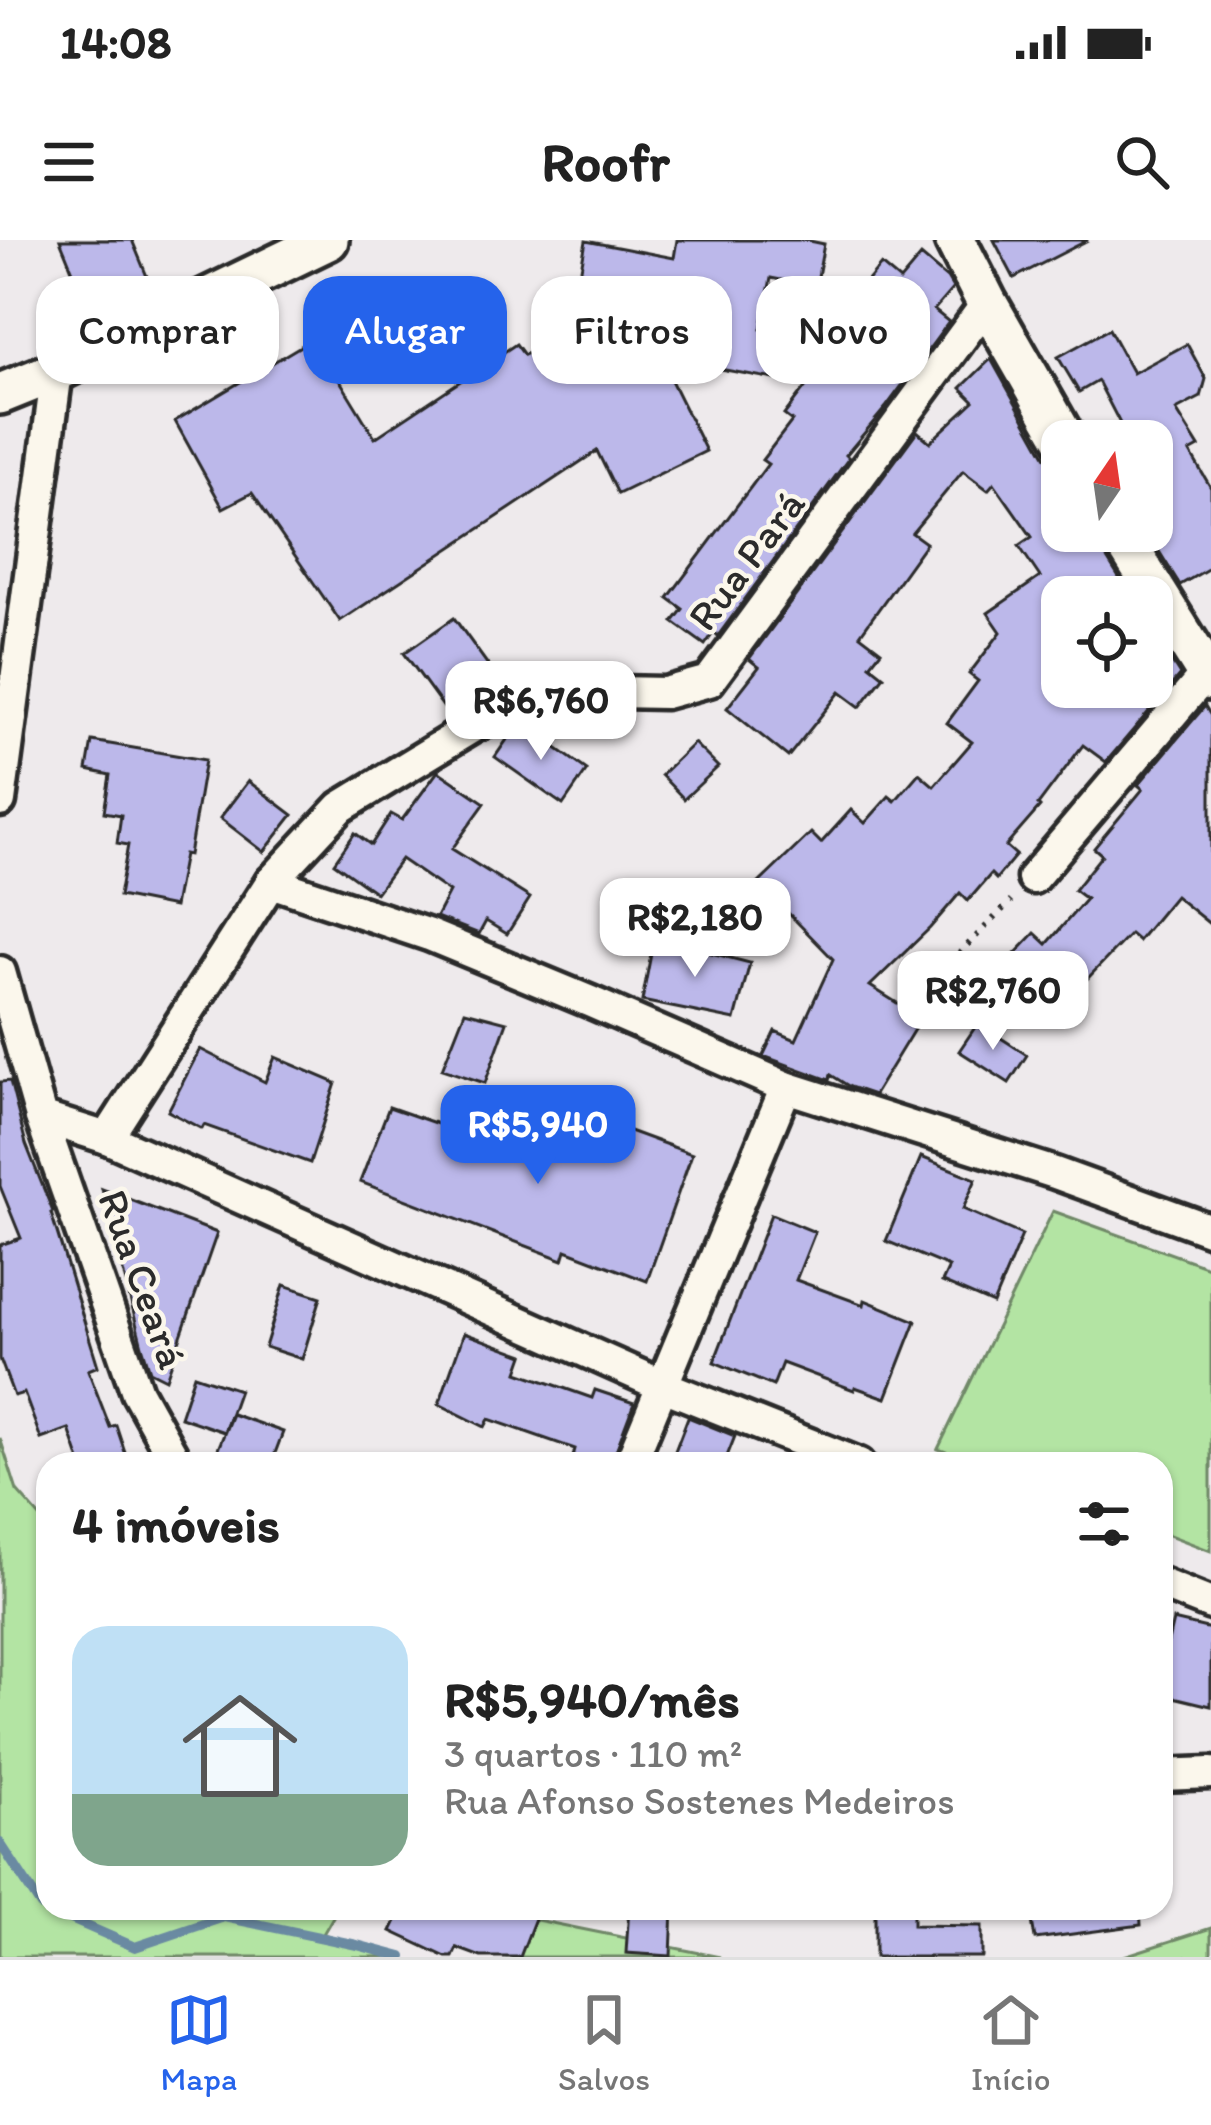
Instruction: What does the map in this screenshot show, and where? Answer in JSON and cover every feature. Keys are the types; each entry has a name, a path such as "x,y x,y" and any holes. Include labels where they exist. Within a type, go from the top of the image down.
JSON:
{"street":[{"path":"254,276 328,240"},
{"path":"955,240 1054,420"},
{"name":"Rua Pará","path":"107,1138 271,882 341,807 474,726 530,700 616,692 664,694 709,682 987,303"},
{"path":"0,394 36,379"},
{"path":"0,801 55,384"},
{"path":"1034,878 1209,677 1131,552"},
{"path":"271,882 429,935 786,1087 1055,1173 1211,1230"},
{"name":"Rua Ceará","path":"0,972 41,1117 136,1392 170,1452"},
{"path":"634,1452 786,1087"},
{"path":"41,1117 107,1138 661,1385 829,1452"},
{"path":"1173,1589 1211,1604"},
{"path":"1173,1775 1211,1773"}],"path":[{"path":"917,996 1034,878"}],"green space":[{"path":"1053,1211 1211,1268 1211,1551 1173,1537 1173,1452 938,1449"},
{"path":"0,1438 17,1491 36,1512 36,1920 331,1920 323,1934 402,1957 0,1957"},
{"path":"507,1920 537,1920 720,1957 507,1957"},
{"path":"1211,1928 1211,1957 1121,1957"}],"building":[{"path":"60,240 132,240 147,276 75,276"},
{"path":"677,240 824,244 818,276 756,276 756,376 732,371 732,276 580,276 586,241 674,258"},
{"path":"994,240 1088,240 1014,278"},
{"path":"921,256 953,288 934,310 949,322 930,348 930,276 904,276"},
{"path":"881,265 894,276 872,276"},
{"path":"1109,329 1133,373 1187,344 1206,379 1201,397 1176,410 1199,447 1190,452 1211,488 1211,567 1180,585 1159,552 1173,552 1173,420 1118,420 1098,381 1079,392 1058,357"},
{"path":"516,344 524,355 531,352 531,384 673,384 706,451 618,494 597,451 340,621 252,493 223,508 175,421 237,384 279,384 279,359 303,345 303,384 342,384 375,438 456,384 507,384 507,350"},
{"path":"991,359 1041,448 1041,552 1103,552 1118,576 1041,576 1041,708 1152,708 1106,762 1083,745 1006,846 1016,855 996,879 991,874 968,901 960,893 870,986 921,1018 874,1095 831,1075 829,1080 763,1056 775,1031 796,1040 833,959 759,883 811,833 821,843 851,810 865,823 889,796 895,801 919,773 934,786 972,742 947,723 978,681 969,674 1001,632 988,613 1040,577 1019,546 1032,537 994,483 988,490 963,471 912,533 926,543 860,635 881,651 870,665 884,676 860,707 840,692 788,757 727,708 759,667 749,659 917,431 930,442 974,401 961,388"},
{"path":"802,384 903,384 846,455 849,458 718,636 714,632 705,645 673,622 683,609 668,598 768,464 762,460 792,421 784,415 807,385"},
{"path":"454,618 488,665 488,676 444,708 404,653"},
{"path":"1205,706 1211,716 1211,925 1175,896 1138,941 1130,934 1049,1019 998,972 1035,933 1047,944 1086,899 1074,890 1102,855 1094,848 1143,789 1138,785"},
{"path":"523,724 587,770 563,805 495,757"},
{"path":"92,741 205,760 189,855 184,854 174,907 119,896 128,845 117,843 121,815 104,812 110,775 87,770"},
{"path":"694,743 718,767 684,799 661,775"},
{"path":"438,771 485,803 452,849 530,898 507,934 486,921 479,934 436,917 449,892 401,859 376,893 334,863 355,833 371,845 391,814 402,820"},
{"path":"248,781 293,815 264,852 220,818"},
{"path":"654,938 750,963 735,1020 642,1001"},
{"path":"465,1011 507,1022 485,1083 442,1069"},
{"path":"978,1023 1027,1055 1009,1083 959,1051"},
{"path":"200,1049 265,1082 275,1057 336,1083 310,1163 204,1125 202,1129 168,1111"},
{"path":"10,1081 98,1366 88,1370 125,1452 77,1452 69,1429 41,1439 24,1393 14,1396 0,1359 0,1245 21,1238 0,1186 0,1082"},
{"path":"389,1107 481,1139 484,1132 548,1152 557,1127 619,1145 624,1129 692,1154 647,1281 566,1250 563,1260 360,1182"},
{"path":"921,1157 976,1179 963,1209 1022,1235 993,1304 942,1282 949,1267 886,1241"},
{"path":"102,1189 217,1233 166,1379 150,1371"},
{"path":"771,1214 815,1232 796,1280 916,1321 886,1398 782,1363 773,1386 714,1362"},
{"path":"284,1285 321,1297 302,1359 265,1347"},
{"path":"464,1333 524,1355 518,1372 592,1398 595,1390 634,1403 616,1452 574,1452 489,1419 485,1427 439,1404"},
{"path":"194,1375 239,1390 224,1432 180,1417"},
{"path":"232,1414 283,1432 276,1452 217,1452"},
{"path":"688,1417 735,1436 729,1452 675,1452"},
{"path":"1173,1620 1211,1629 1211,1706 1173,1697"},
{"path":"396,1920 534,1920 520,1957 481,1957 457,1948 453,1957 446,1957 391,1931"},
{"path":"628,1920 672,1920 671,1956 626,1953"},
{"path":"875,1920 982,1926 982,1957 875,1957"},
{"path":"1032,1920 1141,1920 1141,1925 1035,1939"}],"waterway":[{"path":"0,1843 36,1898"},
{"path":"73,1920 135,1947 215,1920"},
{"path":"238,1920 402,1957"}]}
